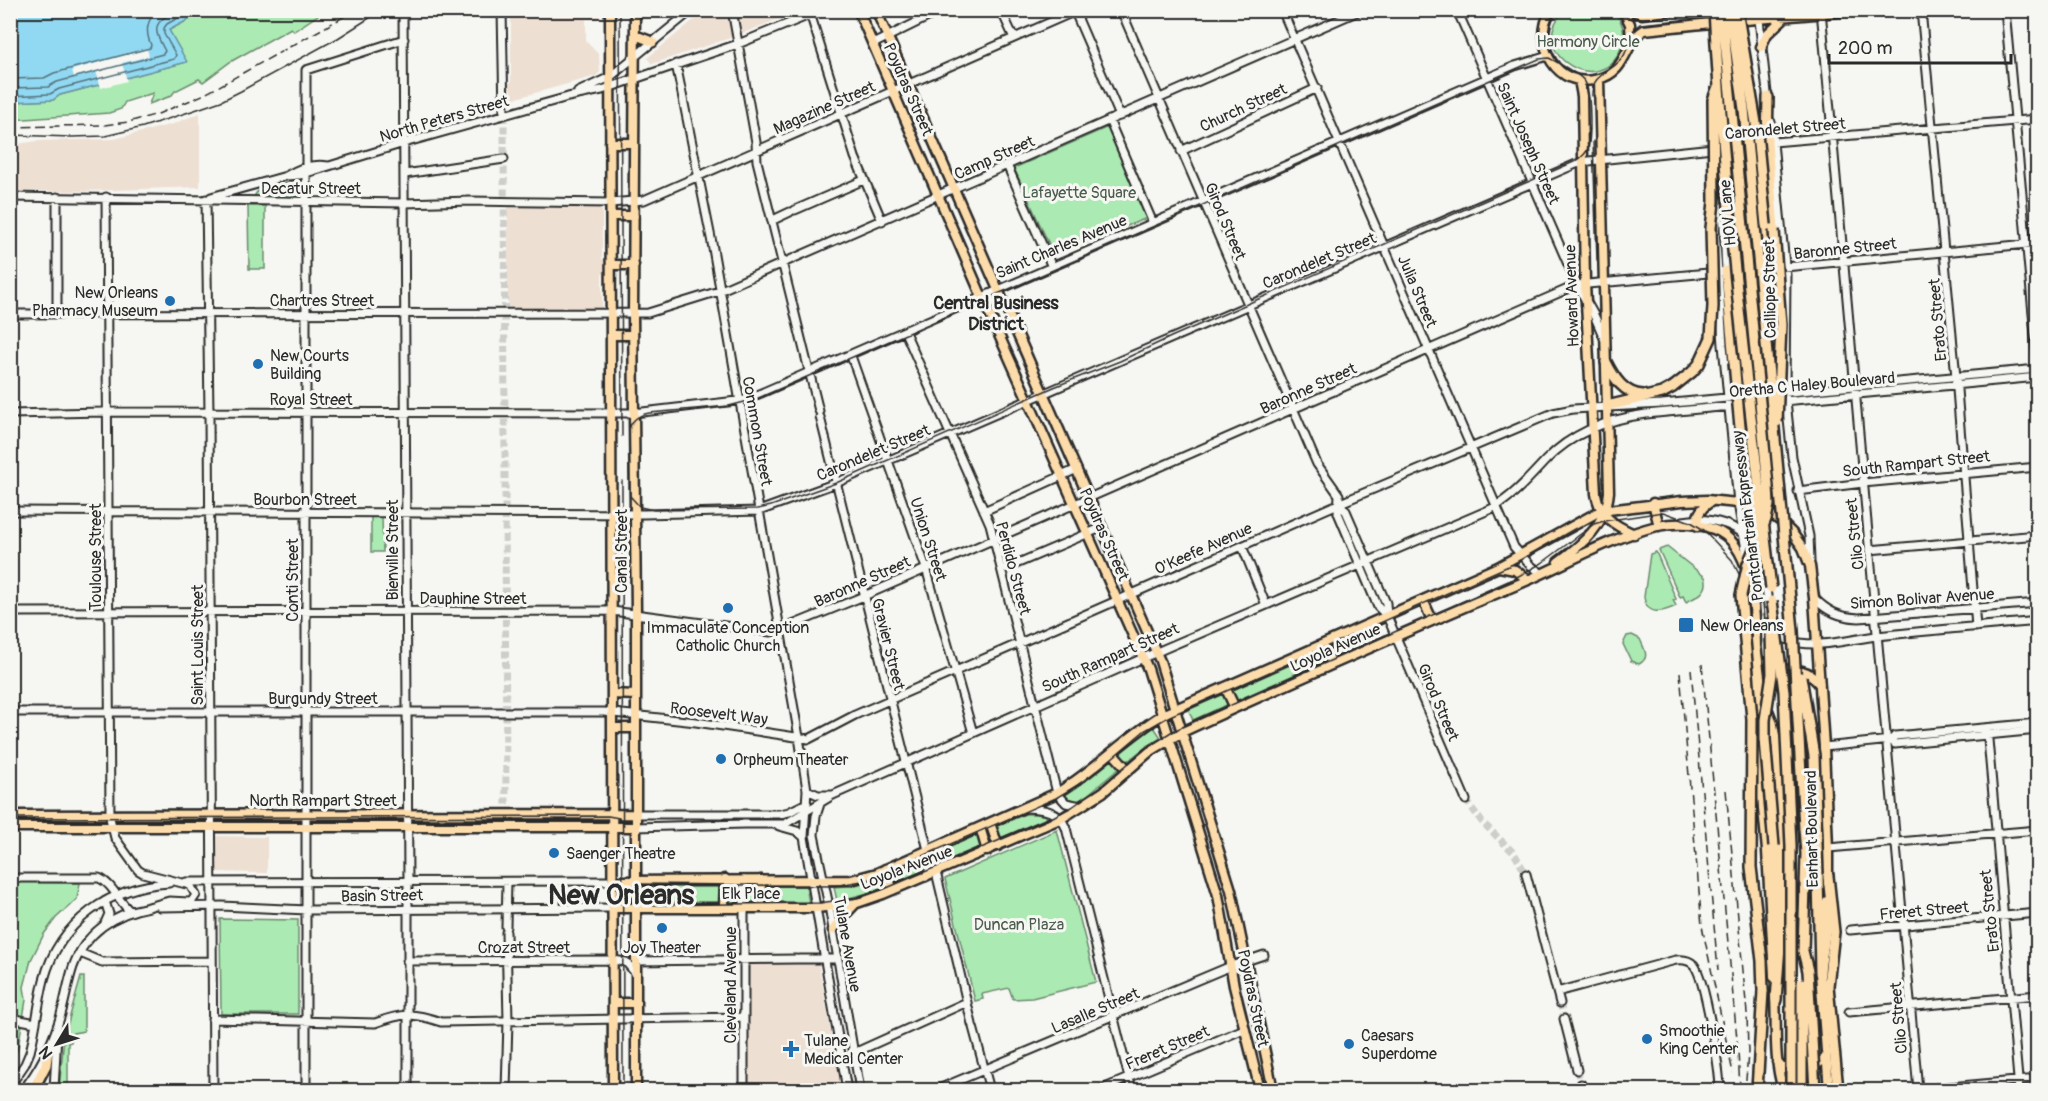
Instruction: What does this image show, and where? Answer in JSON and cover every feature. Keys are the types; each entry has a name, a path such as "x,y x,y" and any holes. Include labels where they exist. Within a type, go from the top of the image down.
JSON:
{"highway":[{"name":"Pontchartrain Expressway","path":"1714,10 1718,84 1753,443 1784,691 1791,846 1791,1090"},
{"name":"HOV Lane","path":"1722,10 1769,505 1745,575 1741,595 1752,719 1751,867 1762,961 1763,991 1758,1088"},
{"name":"Pontchartrain Expressway","path":"1730,10 1744,109 1793,631 1806,854 1802,1090"},
{"path":"1737,10 1756,123 1770,268 1785,341"},
{"path":"1607,406 1662,393 1673,387 1692,372 1703,357 1711,338 1713,306 1710,258 1714,202 1713,100 1718,84"},
{"path":"1768,97 1771,191 1781,325 1776,455"},
{"path":"1722,272 1729,306 1745,461 1756,528 1771,588"},
{"path":"1606,362 1612,375 1628,391 1637,395 1649,395"},
{"path":"1772,601 1772,674 1765,739 1780,946 1776,1000"},
{"path":"1793,631 1814,756 1823,875 1820,973"},
{"path":"1756,649 1764,702 1772,722 1777,748 1792,993"},
{"path":"1761,687 1766,674 1775,670 1804,671 1819,684"},
{"path":"1823,875 1834,914 1828,986 1838,1090"},
{"path":"1803,951 1808,971 1815,1090"},
{"path":"33,1090 46,1065 48,1050"}],"main road":[{"name":"Canal Street","path":"610,10 613,1090"},
{"name":"Canal Street","path":"635,10 633,335 636,612 634,880 636,1090"},
{"name":"Poydras Street","path":"858,10 982,297 1144,658 1218,895 1244,1029 1260,1090"},
{"name":"Poydras Street","path":"876,10 1157,652 1231,890 1273,1090"},
{"path":"1551,10 1543,32 1548,56 1561,71 1579,80 1599,79 1614,72 1625,58 1637,34 1644,30 1716,23 1758,15 1784,18 1862,10"},
{"path":"1631,45 1630,28 1625,10 1642,14 1677,10"},
{"path":"1761,47 1767,34 1784,18"},
{"path":"635,35 653,42"},
{"name":"Howard Avenue","path":"1599,79 1609,472 1604,512"},
{"name":"Howard Avenue","path":"1579,80 1582,96 1583,161 1581,285 1587,303 1590,408 1596,494 1604,512"},
{"path":"918,148 933,142"},
{"path":"610,143 634,143"},
{"path":"610,216 634,216"},
{"path":"611,265 634,265"},
{"path":"611,335 633,335"},
{"path":"1005,349 1022,342"},
{"path":"1594,473 1609,472"},
{"path":"1697,523 1705,505 1712,501"},
{"name":"Loyola Avenue","path":"812,880 851,880 885,869 1026,808 1081,777 1134,733 1162,715 1498,567 1604,512 1653,503 1712,501 1738,503 1770,513 1780,521 1798,541 1810,566"},
{"path":"1653,503 1659,526"},
{"path":"1545,572 1583,543 1596,528 1604,512 1613,524 1634,534"},
{"name":"Loyola Avenue","path":"817,908 857,903 893,890 1062,818 1103,792 1169,738 1432,620 1634,534 1659,526 1697,523 1721,533 1730,540 1750,576"},
{"name":"Earhart Boulevard","path":"1810,566 1824,747 1828,848 1823,875"},
{"path":"1498,567 1515,570 1528,580"},
{"path":"1750,576 1756,649 1758,755 1767,851 1776,1000 1776,1059 1783,1090"},
{"path":"1423,600 1432,620"},
{"path":"1323,645 1332,664"},
{"path":"1226,687 1235,708"},
{"path":"612,694 636,695"},
{"path":"612,728 636,728"},
{"path":"1112,752 1128,770"},
{"name":"North Rampart Street","path":"10,815 635,814"},
{"path":"1195,821 1208,817"},
{"path":"990,823 998,846"},
{"name":"South Rampart Street","path":"612,828 635,827"},
{"path":"980,827 987,851"},
{"name":"North Rampart Street","path":"11,828 612,828"},
{"path":"1201,839 1214,835"},
{"path":"885,869 893,890"},
{"path":"724,908 725,879"},
{"name":"Elk Place","path":"634,880 812,880"},
{"name":"Basin Street","path":"613,881 634,880"},
{"path":"761,880 761,908"},
{"path":"833,930 857,903"},
{"name":"Elk Place","path":"613,908 817,908"},
{"path":"1820,973 1829,1090"},
{"path":"613,1003 635,1003"},
{"path":"1776,1059 1783,1069 1794,1073 1808,1071 1826,1057"}],"street":[{"name":"Bienville Street","path":"403,10 408,1090"},
{"path":"502,10 504,115"},
{"name":"North Peters Street","path":"568,97 610,77 692,10"},
{"name":"Gravier Street","path":"732,10 757,161 928,850 929,871 926,877"},
{"name":"North Peters Street","path":"206,199 286,176 296,177 317,164 328,166 610,87 738,44 822,10"},
{"path":"873,44 942,10"},
{"path":"1002,10 1014,38"},
{"name":"Girod Street","path":"1121,10 1292,409 1317,464 1339,495 1338,513 1359,565 1378,607 1387,616"},
{"name":"Julia Street","path":"1282,10 1514,547 1520,556 1545,572"},
{"name":"Camp Street","path":"633,314 648,313 719,291 1361,10"},
{"name":"Saint Joseph Street","path":"1457,10 1532,182 1581,285"},
{"path":"1714,10 1726,147 1723,192 1723,345 1738,503 1750,576"},
{"name":"Erato Street","path":"1921,10 1956,381 1976,627"},
{"path":"2005,10 2037,368"},
{"path":"1076,11 1120,116"},
{"name":"Magazine Street","path":"610,202 644,200 1076,11"},
{"path":"810,13 864,180 882,221"},
{"name":"Clio Street","path":"1821,13 1869,550 1890,740 1896,842 1917,1090"},
{"path":"1758,15 1768,97"},
{"name":"Conti Street","path":"306,1090 306,70 404,39"},
{"name":"Saint Charles Avenue","path":"611,413 634,413 739,402 851,356 998,290 1487,79 1539,57 1548,56"},
{"name":"Common Street","path":"676,64 759,511 799,737 807,803"},
{"name":"Church Street","path":"1181,151 1317,88"},
{"name":"Carondelet Street","path":"635,513 759,511 836,483 1583,161 2037,119"},
{"path":"1109,120 1153,223"},
{"name":"Calliope Street","path":"1770,143 1785,267 1785,401 1798,491 1809,536 1810,566"},
{"path":"405,174 504,159"},
{"path":"1007,165 1052,267"},
{"path":"773,220 864,180"},
{"name":"Decatur Street","path":"10,197 405,203 610,202"},
{"path":"57,197 57,314"},
{"name":"Toulouse Street","path":"106,197 109,815 118,843 138,870 174,882"},
{"name":"Saint Louis Street","path":"206,199 213,1090"},
{"name":"Baronne Street","path":"612,611 636,612 771,632 780,630 864,596 1581,285 2037,243"},
{"path":"1587,303 1605,344"},
{"name":"Chartres Street","path":"10,314 633,314"},
{"name":"Perdido Street","path":"905,332 994,538 1057,792"},
{"name":"Union Street","path":"851,356 926,568 973,733"},
{"name":"Oretha C Haley Boulevard","path":"1956,381 2037,368"},
{"name":"Oretha C Haley Boulevard","path":"1590,408 1652,405 1785,392 1855,390 2037,377"},
{"name":"Oretha C Haley Boulevard","path":"1592,429 1607,422 1638,415 1785,401 1855,390"},
{"name":"O'Keefe Avenue","path":"799,737 809,739 889,700 1553,413 1590,408"},
{"name":"Royal Street","path":"10,414 108,412 611,413"},
{"name":"South Rampart Street","path":"635,827 785,824 833,795 1496,506 1522,486 1563,445 1592,429"},
{"name":"South Rampart Street","path":"1798,491 2037,467"},
{"path":"984,511 1077,469"},
{"name":"Girod Street","path":"1338,504 1346,511 1368,561 1386,603 1387,616 1466,800"},
{"name":"Bourbon Street","path":"10,511 635,513"},
{"path":"1697,523 1717,521 1735,527 1744,533 1757,548 1762,565 1770,624 1774,632 1783,639 1816,644"},
{"path":"1002,570 1102,527"},
{"path":"1869,550 2037,535"},
{"path":"1242,546 1266,605"},
{"name":"Simon Bolivar Avenue","path":"1814,598 1827,610 1838,615 1859,618 2037,603"},
{"name":"Dauphine Street","path":"10,612 612,611"},
{"name":"Simon Bolivar Avenue","path":"1816,644 2037,621"},
{"name":"Burgundy Street","path":"10,712 612,713 636,716"},
{"name":"Roosevelt Way","path":"636,716 799,737"},
{"path":"1824,747 1890,740 1895,744 2037,723"},
{"path":"1987,732 2037,730"},
{"name":"Erato Street","path":"1987,732 2019,1090"},
{"path":"807,790 818,795 833,795"},
{"path":"1057,792 1066,803 1082,807"},
{"path":"635,814 780,814 789,813 807,803"},
{"name":"Tulane Avenue","path":"807,803 804,837 847,1090"},
{"name":"Tulane Avenue","path":"820,804 814,835 830,906 860,1090"},
{"path":"1026,808 1050,812 1062,818 1132,1090"},
{"path":"10,809 11,828"},
{"path":"777,825 797,831 804,837"},
{"path":"1828,848 2037,830"},
{"path":"944,843 940,849 936,872 990,1090"},
{"path":"1526,874 1560,1003"},
{"path":"10,878 99,878 105,881 130,911"},
{"name":"Cleveland Avenue","path":"744,879 744,1090"},
{"name":"Basin Street","path":"174,882 613,881"},
{"path":"10,1086 30,1053 44,980 59,946 80,919 116,895 139,887 174,882 190,885 195,891 195,898 189,902 169,901 130,911 104,925 90,938 73,968 59,1021 48,1050 23,1090"},
{"path":"506,1090 507,882"},
{"path":"556,908 557,882"},
{"path":"212,893 222,906"},
{"path":"104,925 110,914 105,901"},
{"name":"Basin Street","path":"148,907 222,906 307,910 613,908"},
{"name":"Freret Street","path":"1850,930 2037,913"},
{"path":"80,953 102,962 212,961"},
{"name":"Lasalle Street","path":"936,1090 1231,966 1264,955"},
{"path":"636,961 838,958"},
{"path":"1557,992 1680,959 1690,962 1700,976 1718,1060 1720,1090"},
{"path":"613,960 626,962 636,974"},
{"name":"Crozat Street","path":"407,961 613,960"},
{"path":"1849,1012 2037,995"},
{"path":"854,1053 967,1002"},
{"path":"212,1019 375,1023 407,1014 441,1022 744,1017"},
{"path":"10,1018 36,1023"},
{"path":"1564,1019 1577,1071"},
{"path":"54,1090 55,1047 59,1021"},
{"name":"Freret Street","path":"1100,1090 1244,1029"},
{"path":"1917,1090 2037,1079"}],"shaded area":[{"path":"511,11 599,11 597,19 586,19 586,41 599,55 600,72 596,76 513,99 511,90 507,86 511,82"},
{"path":"705,11 800,11 730,38 652,64 647,58"},
{"path":"200,113 200,187 11,191 11,145 37,141 114,139 173,124"},
{"path":"508,207 602,208 604,274 602,274 602,310 508,310"},
{"path":"217,836 267,837 267,873 217,872"},
{"name":"Tulane Medical Center","path":"747,962 818,962 842,1090 747,1090"}],"green space":[{"name":"Harmony Circle","path":"1564,10 1613,11 1621,22 1624,35 1622,45 1613,62 1600,70 1586,71 1571,66 1560,56 1553,43 1554,27"},
{"path":"205,11 324,11 294,31 291,28 230,62 203,82 199,79 175,91 171,96 149,104 153,93 125,102 121,109 109,113 11,120 10,102 53,100 60,95 186,62 169,30"},
{"name":"Lafayette Square","path":"1108,127 1147,218 1054,255 1014,168"},
{"path":"300,179 303,197 258,198 255,195 257,192"},
{"path":"248,206 265,206 265,269 249,269"},
{"path":"371,516 382,516 383,552 371,552"},
{"path":"1667,547 1705,577 1704,590 1686,602 1683,596 1680,597 1659,550"},
{"path":"1656,552 1676,599 1673,600 1676,606 1661,611 1648,608 1644,597 1650,554"},
{"path":"1632,635 1640,639 1646,653 1645,659 1639,664 1631,661 1623,644 1627,636"},
{"path":"1320,651 1325,661 1193,720 1188,709"},
{"path":"1154,727 1162,739 1139,752 1080,801 1072,800 1065,795 1088,779"},
{"path":"1025,814 1037,814 1047,818 943,863 950,847"},
{"name":"Duncan Plaza","path":"1057,830 1096,982 1032,998 1013,999 1009,988 982,994 983,999 975,1001 945,879"},
{"path":"923,859 925,872 897,883 892,872"},
{"path":"882,876 884,886 880,890 837,901 834,887 855,885"},
{"path":"11,882 80,883 77,899 56,918 44,934 31,960 24,987 26,1000 18,1048 11,1066"},
{"path":"641,886 806,886 809,903 641,904"},
{"path":"220,919 298,920 298,1014 221,1014"},
{"path":"81,977 84,977 84,1031 73,1033 71,1042 68,1043 68,1090 59,1090 64,1037"}],"water":[{"path":"10,11 205,11 169,30 187,62 60,95 53,100 11,102"}],"pier":[{"path":"147,49 149,56 122,63 127,81 101,88 96,71 74,77 72,70"}],"tunnel":[{"path":"504,115 506,826"},
{"path":"1466,800 1482,822 1514,853 1526,874"},
{"path":"1560,1003 1564,1019"},
{"path":"1577,1070 1581,1084"}],"tram line":[{"path":"10,135 105,136 186,113 221,101 241,91 338,38 382,10"},
{"path":"620,10 622,436"},
{"path":"1556,10 1548,30 1548,37 1551,50 1558,63"},
{"path":"1620,10 1631,19 1647,19"},
{"path":"1592,96 1595,82 1623,57 1633,31 1640,24 1788,10"},
{"path":"1549,58 1579,76 1587,87 1590,114 1589,142 1586,152 1576,161 836,483 758,509 654,510 640,507 630,496 629,430 636,418 642,415 729,406 756,399 1539,59 1549,58"},
{"path":"1593,141 1597,260"},
{"path":"622,481 623,1090"},
{"path":"622,884 628,901 645,905 819,903 862,897 882,890 1047,820 1072,807 1098,789 1148,747 1171,732 1515,578 1542,563 1594,524 1604,521 1663,512 1691,522 1704,530 1732,560 1742,580"},
{"path":"623,898 629,888 638,884 833,886 868,880 1056,798 1086,780 1144,731 1170,716 1513,564 1576,528"},
{"path":"10,818 608,816 619,818 624,825"}],"railway":[{"path":"10,127 104,125 128,122 158,114 205,94 356,10"},
{"path":"1702,664 1740,1090"},
{"path":"1691,669 1718,970"},
{"path":"1680,672 1702,926 1733,1073"},
{"path":"1726,790 1747,1013 1746,1080"}],"place":[{"name":"New Orleans Pharmacy Museum","path":"170,301"},
{"name":"New Courts Building","path":"258,364"},
{"name":"Immaculate Conception Catholic Church","path":"728,608"},
{"name":"New Orleans","path":"1686,625"},
{"name":"Orpheum Theater","path":"721,759"},
{"name":"Saenger Theatre","path":"554,853"},
{"name":"Joy Theater","path":"662,928"},
{"name":"Smoothie King Center","path":"1647,1039"},
{"name":"Caesars Superdome","path":"1349,1044"},
{"name":"Tulane Medical Center","path":"791,1049"}],"district":[{"name":"Central Business District","path":"996,313"},
{"name":"New Orleans","path":"621,894"}]}
